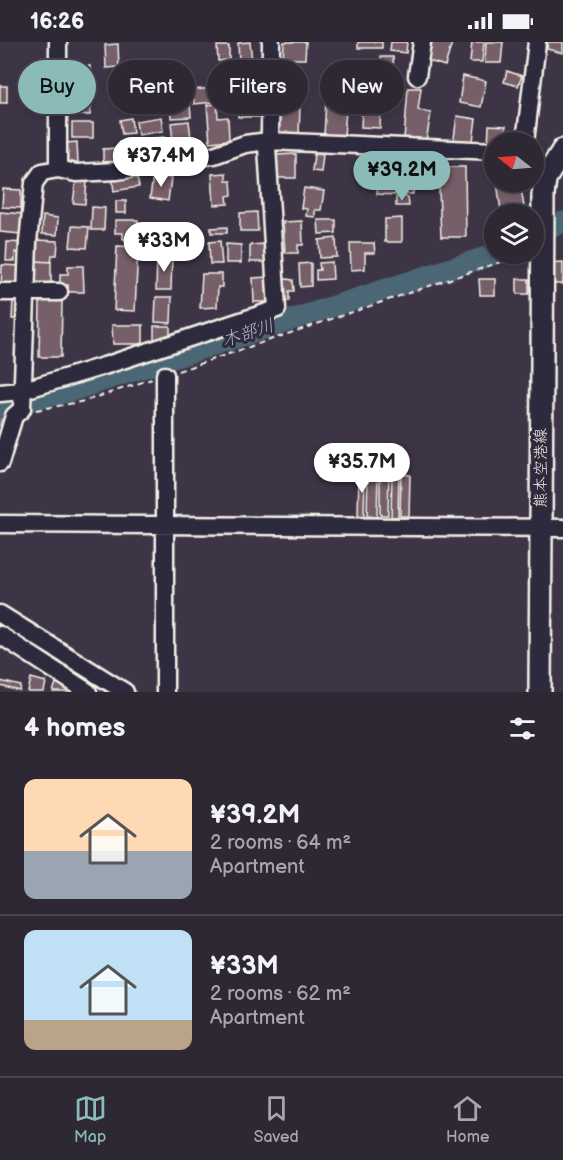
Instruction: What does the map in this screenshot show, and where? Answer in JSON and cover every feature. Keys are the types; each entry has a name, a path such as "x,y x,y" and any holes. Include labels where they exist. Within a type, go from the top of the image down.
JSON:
{"main road":[{"path":"544,170 563,150"},
{"name":"熊本空港線","path":"533,264 540,529 540,692"}],"street":[{"path":"58,42 58,169"},
{"path":"0,393 21,402 277,309 268,141 271,42"},
{"path":"417,75 422,42"},
{"path":"526,132 537,42"},
{"path":"0,463 14,416 21,402 34,183 42,172 58,169 76,173 117,171 214,155 244,144 268,141 484,151"},
{"path":"0,292 59,292"},
{"path":"165,375 165,692"},
{"path":"0,524 563,528"},
{"path":"0,614 125,692"},
{"path":"0,634 82,690"}],"path":[{"path":"21,402 85,401 489,264"}],"building":[{"path":"250,42 252,60 239,60 238,43"},
{"path":"284,42 306,42 305,59 283,59"},
{"path":"358,42 382,42 382,48 358,48"},
{"path":"391,42 407,42 406,53 390,51"},
{"path":"431,42 452,43 445,66 426,60"},
{"path":"472,42 484,42 482,62 470,62"},
{"path":"486,42 503,42 501,63 485,63"},
{"path":"548,42 563,42 563,53 547,49"},
{"path":"118,44 119,60 108,60 108,68 106,68 105,45"},
{"path":"217,46 229,46 229,60 218,60"},
{"path":"381,57 393,57 393,60 381,60"},
{"path":"507,71 522,76 518,86 504,82"},
{"path":"463,76 486,81 481,107 459,103"},
{"path":"0,86 7,86 7,103 0,103"},
{"path":"408,88 421,88 418,110 431,113 426,141 404,139"},
{"path":"207,89 207,103 195,104 195,90"},
{"path":"171,114 191,114 191,117 171,118"},
{"path":"208,114 218,114 218,118 228,117 229,140 210,142"},
{"path":"238,114 260,114 260,117 238,117"},
{"path":"280,114 300,114 299,136 279,135"},
{"path":"325,114 346,114 344,136 324,135"},
{"path":"362,114 381,114 380,128 361,127"},
{"path":"457,116 476,119 472,148 453,145"},
{"path":"161,117 163,131 138,135 136,121"},
{"path":"131,118 133,133 122,134 120,120"},
{"path":"189,121 192,147 174,149 171,123"},
{"path":"72,123 93,123 93,138 72,138"},
{"path":"489,125 506,126 505,132 489,132"},
{"path":"164,137 166,154 149,156 147,139"},
{"path":"134,141 137,161 121,163 119,143"},
{"path":"77,142 78,164 65,165 65,143"},
{"path":"117,148 117,167 103,167 103,149"},
{"path":"296,154 296,178 277,178 276,155"},
{"path":"314,154 323,155 321,172 312,171"},
{"path":"379,165 396,166 395,195 377,194"},
{"path":"399,166 414,167 413,194 398,194"},
{"path":"438,167 465,167 466,237 441,237"},
{"path":"136,172 139,187 114,191 112,177"},
{"path":"226,173 226,181 231,181 232,195 227,196 228,204 214,205 212,174"},
{"path":"153,176 171,178 168,201 150,198"},
{"path":"76,181 87,182 85,204 73,203"},
{"path":"304,188 324,191 321,210 315,210 315,217 306,216 307,209 301,208"},
{"path":"3,189 21,190 21,208 2,207"},
{"path":"498,192 522,192 524,204 500,204"},
{"path":"396,197 408,197 409,206 396,206"},
{"path":"116,201 126,201 126,213 116,213"},
{"path":"92,207 105,208 104,230 91,230"},
{"path":"0,212 23,214 21,234 0,232"},
{"path":"257,212 258,231 240,231 240,213"},
{"path":"43,216 58,218 57,235 42,234"},
{"path":"402,218 402,242 385,242 385,219"},
{"path":"115,220 138,220 138,239 123,239 123,233 115,233"},
{"path":"318,220 336,220 336,233 319,234"},
{"path":"302,221 303,245 298,245 298,253 285,253 283,222"},
{"path":"72,226 89,227 87,248 70,247"},
{"path":"227,227 227,233 211,233 211,228"},
{"path":"336,238 337,257 320,258 319,240"},
{"path":"36,240 58,241 57,255 52,255 51,262 35,261"},
{"path":"220,241 222,264 210,264 209,242"},
{"path":"7,242 25,243 24,253 15,252 15,261 6,261"},
{"path":"350,243 374,243 375,253 365,253 365,269 351,270"},
{"path":"226,244 241,245 241,263 226,263"},
{"path":"265,244 266,262 250,262 250,245"},
{"path":"117,246 138,247 135,311 114,310"},
{"path":"157,256 172,256 171,290 156,290"},
{"path":"35,261 51,262 51,285 34,284"},
{"path":"332,262 333,279 316,280 316,270 320,270 319,263"},
{"path":"563,262 563,284 549,284 549,263"},
{"path":"311,263 311,286 300,287 299,264"},
{"path":"2,265 22,266 21,285 1,288"},
{"path":"68,266 83,266 84,292 68,292 68,285 60,285 60,274 68,274"},
{"path":"202,274 222,274 222,287 218,287 217,307 200,308"},
{"path":"268,277 268,302 254,302 253,278"},
{"path":"279,278 293,280 294,291 289,291 289,301 281,301"},
{"path":"479,279 495,279 495,295 480,295"},
{"path":"517,279 529,279 529,294 517,294"},
{"path":"156,297 172,297 171,323 155,322"},
{"path":"13,299 24,300 23,319 12,319"},
{"path":"40,301 62,301 61,357 39,357"},
{"path":"112,325 143,325 143,344 113,344"},
{"path":"154,326 170,326 170,342 154,341"},
{"path":"359,472 365,472 364,517 358,516"},
{"path":"368,472 378,472 377,517 367,516"},
{"path":"380,472 389,472 388,515 380,515"},
{"path":"392,472 399,472 398,517 391,517"},
{"path":"401,474 410,475 409,516 400,516"},
{"path":"31,678 46,682 44,692 28,692"},
{"path":"0,681 21,686 20,691 0,686"},
{"path":"56,683 73,688 72,692 53,692"}],"waterway":[{"name":"木部川","path":"544,231 563,222"},
{"name":"木部川","path":"0,408 71,391 484,258"},
{"path":"0,425 5,407"},
{"path":"54,657 108,692"}]}
